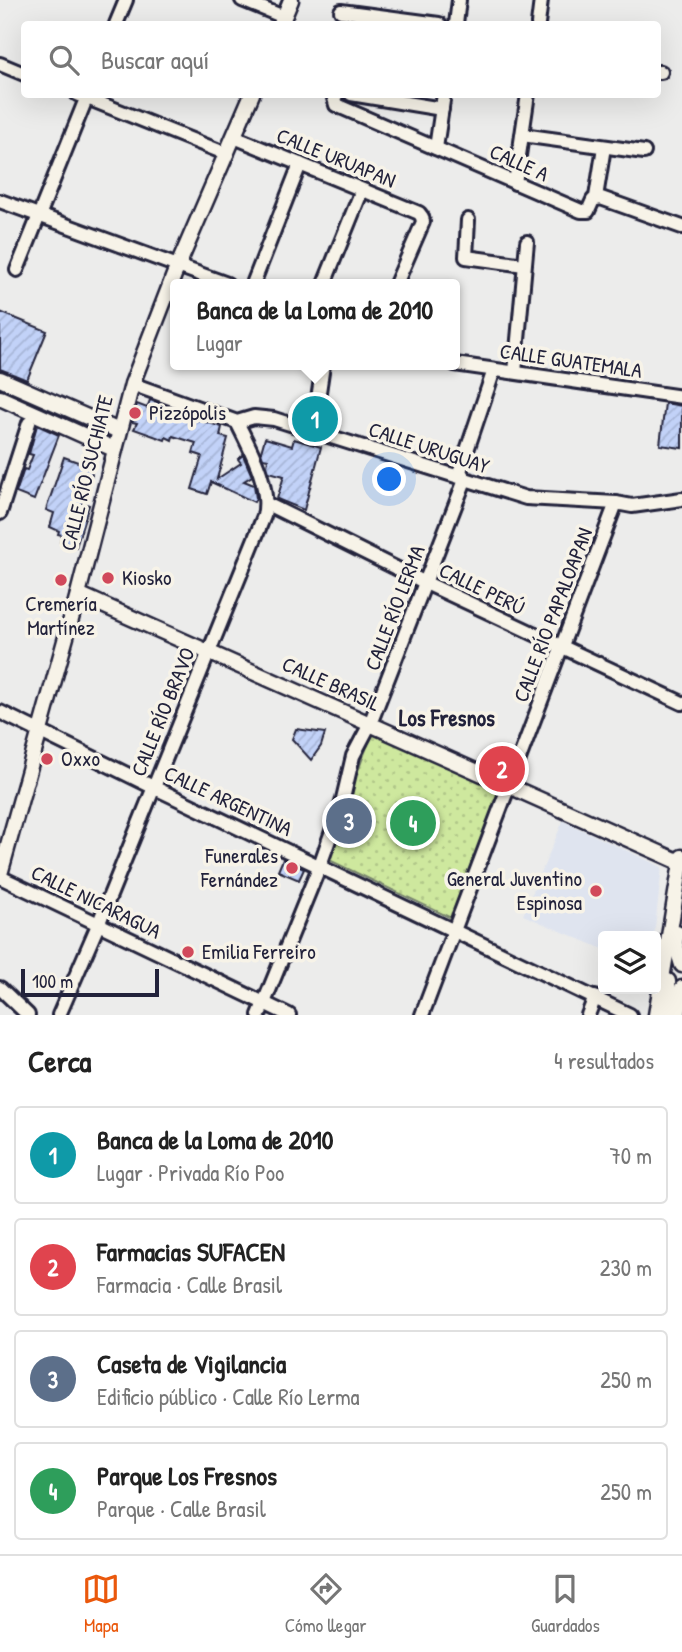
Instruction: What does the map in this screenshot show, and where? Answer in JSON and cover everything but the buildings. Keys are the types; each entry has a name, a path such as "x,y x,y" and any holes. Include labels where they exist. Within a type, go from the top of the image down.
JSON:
{"main road":[{"path":"283,21 291,0"},
{"name":"CALLE RÍO SUCHIATE","path":"173,279 250,98"},
{"name":"CALLE RÍO SUCHIATE","path":"0,875 78,594 132,384 170,286"},
{"path":"114,449 0,397 3,380 119,431"},
{"name":"CALLE BRASIL","path":"78,594 682,862"},
{"path":"656,1015 682,862"},
{"path":"682,903 676,943 682,965"},
{"path":"664,970 669,984 669,1015"},
{"path":"678,1015 682,988"}],"street":[{"path":"117,21 126,0"},
{"path":"242,0 283,21"},
{"path":"456,21 459,0"},
{"path":"538,21 541,0"},
{"path":"341,11 416,21"},
{"path":"0,64 21,73"},
{"path":"17,270 82,98"},
{"path":"88,98 227,154"},
{"path":"375,98 442,109"},
{"path":"436,148 443,98"},
{"path":"515,183 527,98"},
{"name":"CALLE A","path":"337,100 436,148 581,211 590,209 596,197"},
{"path":"522,135 645,152"},
{"name":"CALLE URUAPAN","path":"234,137 419,213 423,222 398,279"},
{"path":"604,147 596,197 682,227"},
{"path":"255,279 300,164"},
{"path":"326,279 362,190"},
{"path":"0,201 214,279"},
{"path":"468,220 466,257 524,265"},
{"path":"515,372 527,242"},
{"name":"CALLE GUATEMALA","path":"460,365 682,397"},
{"path":"315,419 322,370"},
{"name":"CALLE RÍO LERMA","path":"261,1009 320,865 342,803 352,756 370,724 465,480 460,471 494,370"},
{"name":"CALLE URUGUAY","path":"132,384 237,422 254,417 274,419 539,501 644,505 682,499"},
{"path":"237,422 261,478 267,504"},
{"path":"0,513 29,423"},
{"name":"CALLE RÍO PAPALOAPAN","path":"422,1015 616,503"},
{"name":"CALLE PERÚ","path":"267,504 561,648 682,703"},
{"name":"CALLE RÍO BRAVO","path":"59,1015 98,925 267,504"},
{"name":"CALLE ARGENTINA","path":"0,712 153,788 320,865 630,1015"},
{"name":"CALLE NICARAGUA","path":"0,875 261,1009 289,1015"},
{"path":"0,988 28,1015"},
{"path":"588,1015 595,998"}],"shaded area":[{"name":"General Juventino Espinosa","path":"563,821 662,867 655,931 598,931 598,947 523,915"}],"green space":[{"path":"8,388 104,434 100,436 8,393"},
{"path":"373,731 501,789 451,918 325,858"}],"place":[{"name":"Pizzópolis","path":"135,413"},
{"name":"Banca de la Loma de 2010","path":"315,419"},
{"name":"Kiosko","path":"108,578"},
{"name":"Cremería Martínez","path":"61,580"},
{"name":"Oxxo","path":"47,759"},
{"name":"Farmacias SUFACEN","path":"502,769"},
{"name":"Caseta de Vigilancia","path":"349,821"},
{"name":"Parque Los Fresnos","path":"413,823"},
{"name":"Funerales Fernández","path":"292,868"},
{"name":"General Juventino Espinosa","path":"596,891"},
{"name":"Emilia Ferreiro","path":"188,952"}],"district":[{"name":"Los Fresnos","path":"447,718"}]}
